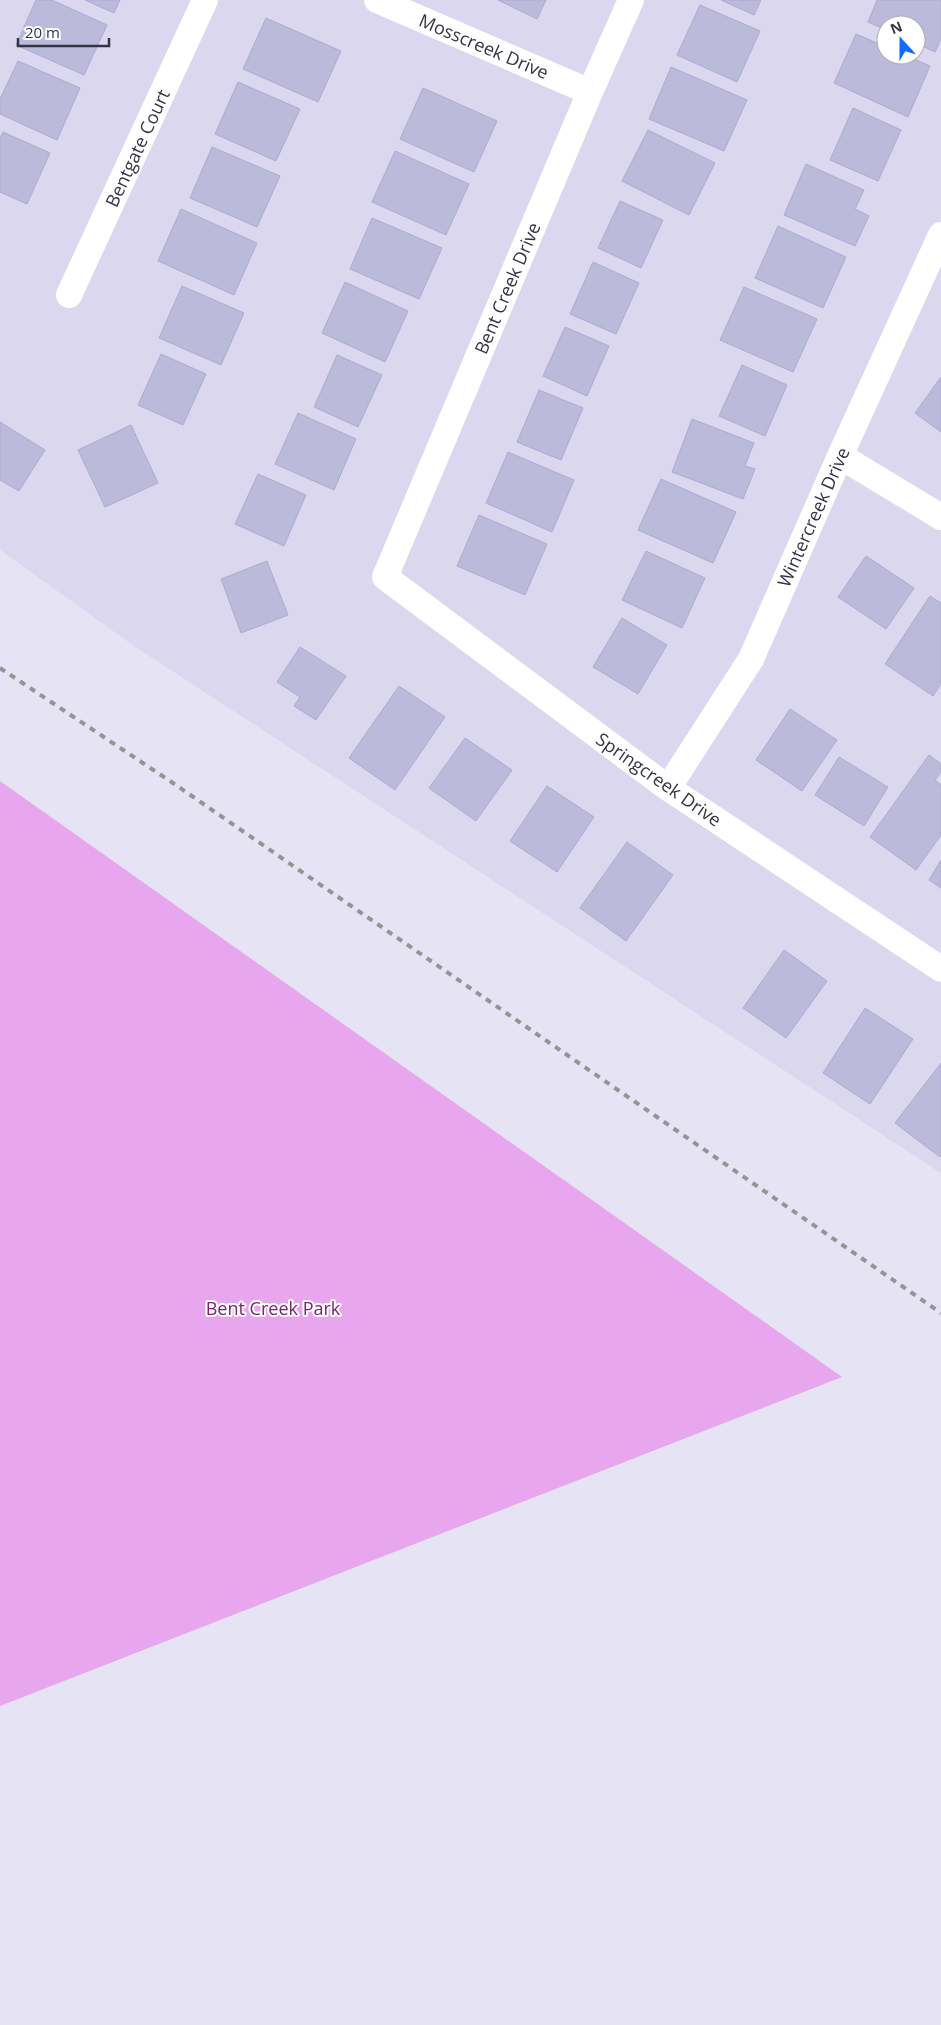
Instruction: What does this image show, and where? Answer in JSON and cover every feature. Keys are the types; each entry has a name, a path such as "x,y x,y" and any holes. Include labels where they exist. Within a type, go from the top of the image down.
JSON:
{"street":[{"name":"Bentgate Court","path":"69,295 204,0"},
{"name":"Mosscreek Drive","path":"377,0 590,92"},
{"name":"Bent Creek Drive","path":"385,577 590,92 631,0"},
{"name":"Wintercreek Drive","path":"668,788 751,659 840,456 941,235"},
{"path":"840,456 941,517"},
{"name":"Springcreek Drive","path":"385,577 668,788 941,969"}],"shaded area":[{"path":"0,0 941,0 941,1173 134,646 0,550"}],"green space":[{"name":"Bent Creek Park","path":"0,781 842,1377 0,1706"}],"building":[{"path":"36,0 52,0 107,25 84,75 16,45"},
{"path":"85,0 120,0 114,13"},
{"path":"498,0 546,0 537,19"},
{"path":"721,0 761,0 754,15"},
{"path":"877,0 941,0 941,39 935,52 926,48 926,15 876,15 876,26 868,22"},
{"path":"700,5 760,31 737,82 677,55"},
{"path":"266,18 341,51 318,102 243,69"},
{"path":"856,34 876,43 876,65 926,64 930,66 908,117 834,83"},
{"path":"18,61 80,88 57,140 0,114 0,99"},
{"path":"671,67 747,100 724,151 649,119"},
{"path":"238,82 300,109 276,161 215,134"},
{"path":"423,88 497,121 474,172 400,139"},
{"path":"853,108 901,130 878,181 830,160"},
{"path":"648,130 715,163 689,215 622,181"},
{"path":"3,132 50,153 27,204 0,192 0,138"},
{"path":"212,147 280,176 257,227 190,198"},
{"path":"395,151 469,184 446,235 372,202"},
{"path":"806,164 864,190 855,209 869,216 855,246 784,215"},
{"path":"620,201 663,220 641,268 598,248"},
{"path":"181,209 257,243 234,295 158,261"},
{"path":"372,218 442,248 419,299 350,269"},
{"path":"778,226 846,257 823,308 755,278"},
{"path":"593,262 639,283 616,334 570,314"},
{"path":"345,282 408,311 385,362 322,333"},
{"path":"182,286 244,313 221,365 159,338"},
{"path":"744,287 817,319 793,372 720,340"},
{"path":"565,327 609,346 587,396 543,376"},
{"path":"161,354 206,374 183,425 138,405"},
{"path":"337,355 382,375 358,427 314,407"},
{"path":"742,365 787,385 765,436 719,416"},
{"path":"941,377 941,432 915,413"},
{"path":"539,390 583,408 561,460 517,442"},
{"path":"298,413 356,439 334,490 275,464"},
{"path":"692,419 754,443 745,466 755,469 743,499 672,472"},
{"path":"0,422 45,450 19,491 0,480"},
{"path":"131,425 158,483 105,507 78,450"},
{"path":"508,452 574,480 552,532 486,503"},
{"path":"258,474 306,495 284,546 235,524"},
{"path":"661,479 736,512 713,563 638,530"},
{"path":"479,515 547,544 525,595 457,566"},
{"path":"646,551 705,578 682,628 622,600"},
{"path":"866,556 914,588 886,629 838,597"},
{"path":"267,561 288,615 241,633 221,579"},
{"path":"930,596 941,603 941,684 933,696 885,664"},
{"path":"622,618 667,645 638,694 593,667"},
{"path":"300,647 346,676 316,720 294,706 300,697 277,682"},
{"path":"399,686 445,717 395,790 349,758"},
{"path":"790,709 837,740 802,791 756,760"},
{"path":"465,738 512,770 476,821 429,788"},
{"path":"929,755 941,764 941,772 935,780 941,785 941,835 916,870 870,837"},
{"path":"839,757 888,787 864,826 815,795"},
{"path":"547,786 594,817 557,872 510,841"},
{"path":"627,842 673,875 626,941 580,908"},
{"path":"941,860 941,888 929,880"},
{"path":"784,950 827,981 786,1038 743,1008"},
{"path":"865,1008 913,1039 870,1104 823,1073"},
{"path":"941,1063 941,1155 940,1157 895,1123"}],"railway":[{"path":"0,668 173,783 941,1313"}]}
